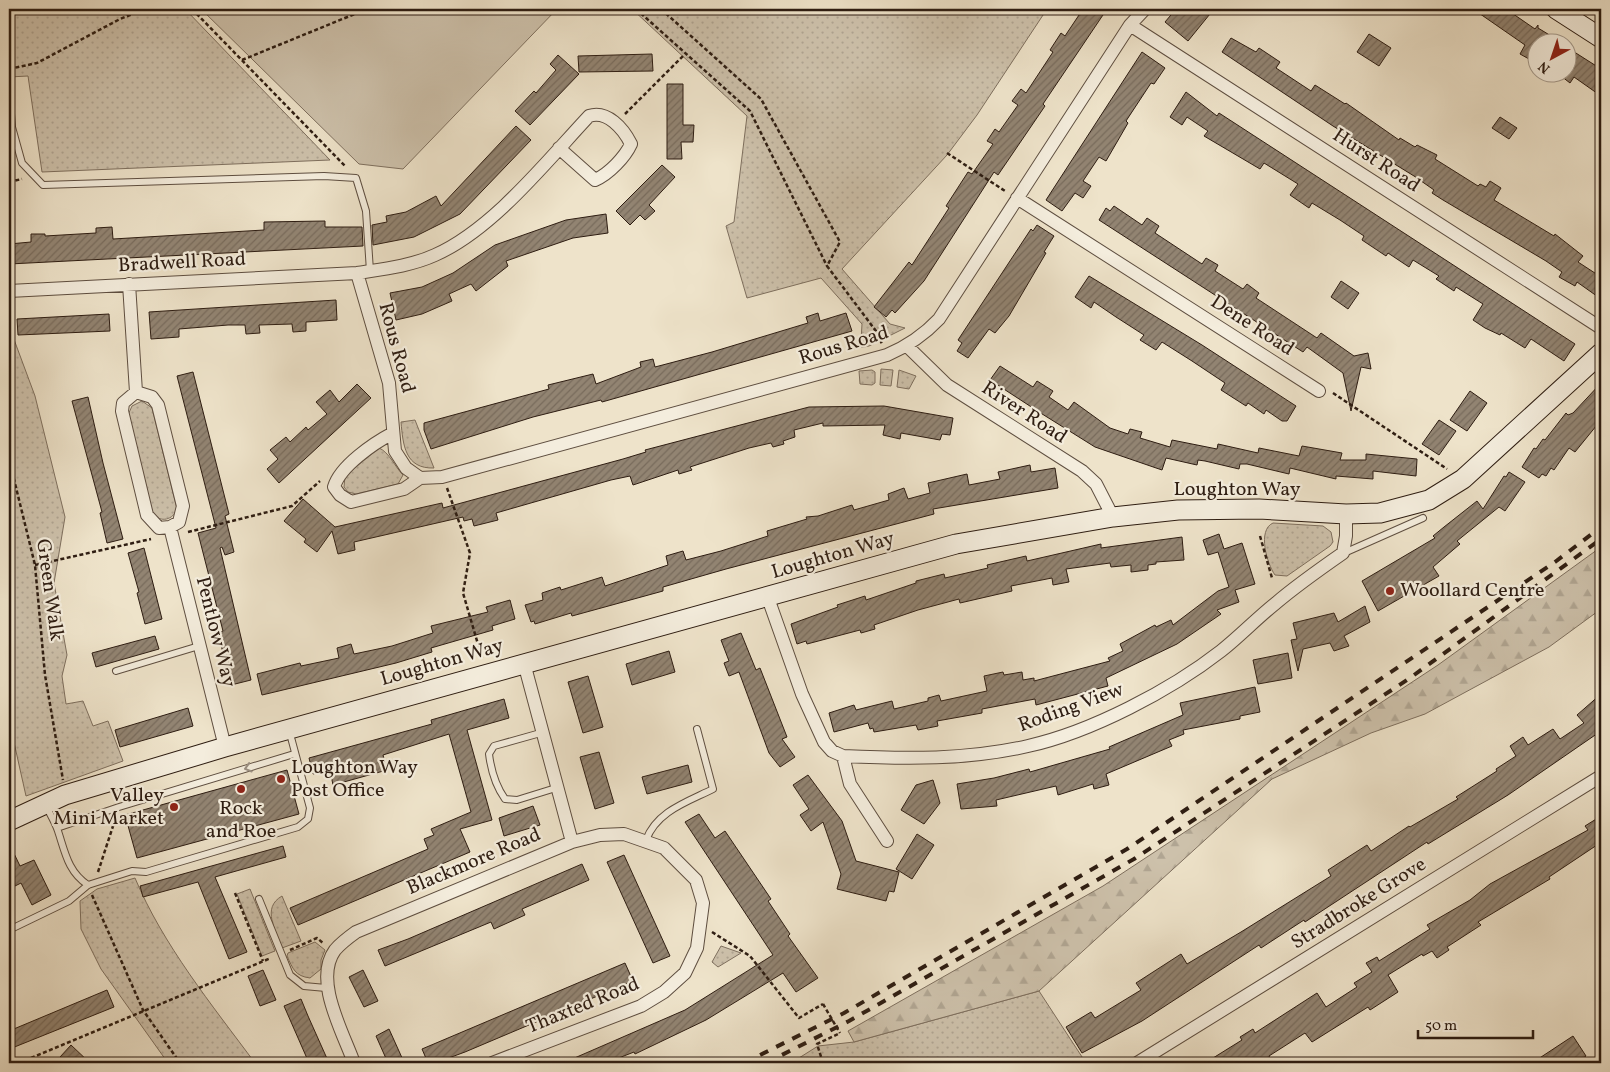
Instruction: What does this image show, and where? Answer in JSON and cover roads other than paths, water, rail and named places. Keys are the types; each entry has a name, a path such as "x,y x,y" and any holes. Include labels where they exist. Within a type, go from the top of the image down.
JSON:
{"street":[{"name":"Rous Road","path":"393,433 376,442 337,477 334,487 340,495 351,502 404,489 420,478 442,476 887,355 907,346 925,334 938,319 1130,25 1145,9"},
{"path":"1565,10 1601,38"},
{"name":"Hurst Road","path":"1130,25 1601,328"},
{"path":"598,113 606,116 615,124 627,136 631,144 604,177 596,180 588,176 559,148 589,116 598,113"},
{"name":"Bradwell Road","path":"9,291 357,273 398,266 433,256 453,247 475,232 559,148"},
{"name":"Dene Road","path":"1017,198 1319,391"},
{"name":"Rous Road","path":"357,273 389,383 393,404 395,452 406,468 420,478"},
{"path":"129,284 136,392"},
{"name":"River Road","path":"907,346 947,385 1082,472 1096,484 1113,517"},
{"name":"Loughton Way","path":"9,822 65,795 225,747 524,663 768,598 956,544 1113,517 1178,510 1232,509 1346,514 1380,513 1428,500 1463,479 1601,353"},
{"path":"136,392 152,397 158,405 183,506 178,522 171,531 160,528 147,515 122,411 123,403 136,392"},
{"path":"1343,553 1346,536 1346,514"},
{"name":"Pentlow Way","path":"171,531 225,747"},
{"name":"Roding View","path":"843,756 943,758 1029,746 1074,731 1135,706 1177,682 1221,650 1276,603 1343,553"},
{"path":"768,598 802,694 824,742 832,751 843,756 850,784 887,841"},
{"name":"Blackmore Road","path":"354,1063 326,988 328,966 335,950 356,932 572,842 559,787 524,663"},
{"name":"Stradbroke Grove","path":"1138,1063 1601,776"},
{"name":"Thaxted Road","path":"492,1063 641,1006 664,992 685,973 697,948 702,903 696,880 664,848 646,840 624,834 600,835 572,842"}],"lane":[{"path":"9,87 12,127 22,163 43,185 324,176 356,178 366,210 370,271"},
{"path":"1343,553 1423,518"},
{"path":"116,671 199,646"},
{"path":"9,930 69,901 88,885 132,871 146,872 298,827 308,819 310,808 294,754 289,729"},
{"path":"646,840 651,826 660,818 713,790 697,729"},
{"path":"544,732 494,746 489,754 491,770 499,791 506,799 517,800 559,787"},
{"path":"57,828 119,806 294,754"},
{"path":"45,805 57,828 69,865 78,879 88,885"},
{"path":"260,899 290,975 304,986 326,988"}],"railway":[{"path":"744,1063 844,1013 1127,849 1555,562 1601,527"},
{"path":"766,1063 849,1021 1134,859 1410,678 1601,539"}],"place":[{"name":"Woollard Centre","path":"1390,591"},
{"name":"Loughton Way Post Office","path":"281,779"},
{"name":"Rock and Roe","path":"241,789"},
{"name":"Valley Mini Market","path":"174,807"}]}
